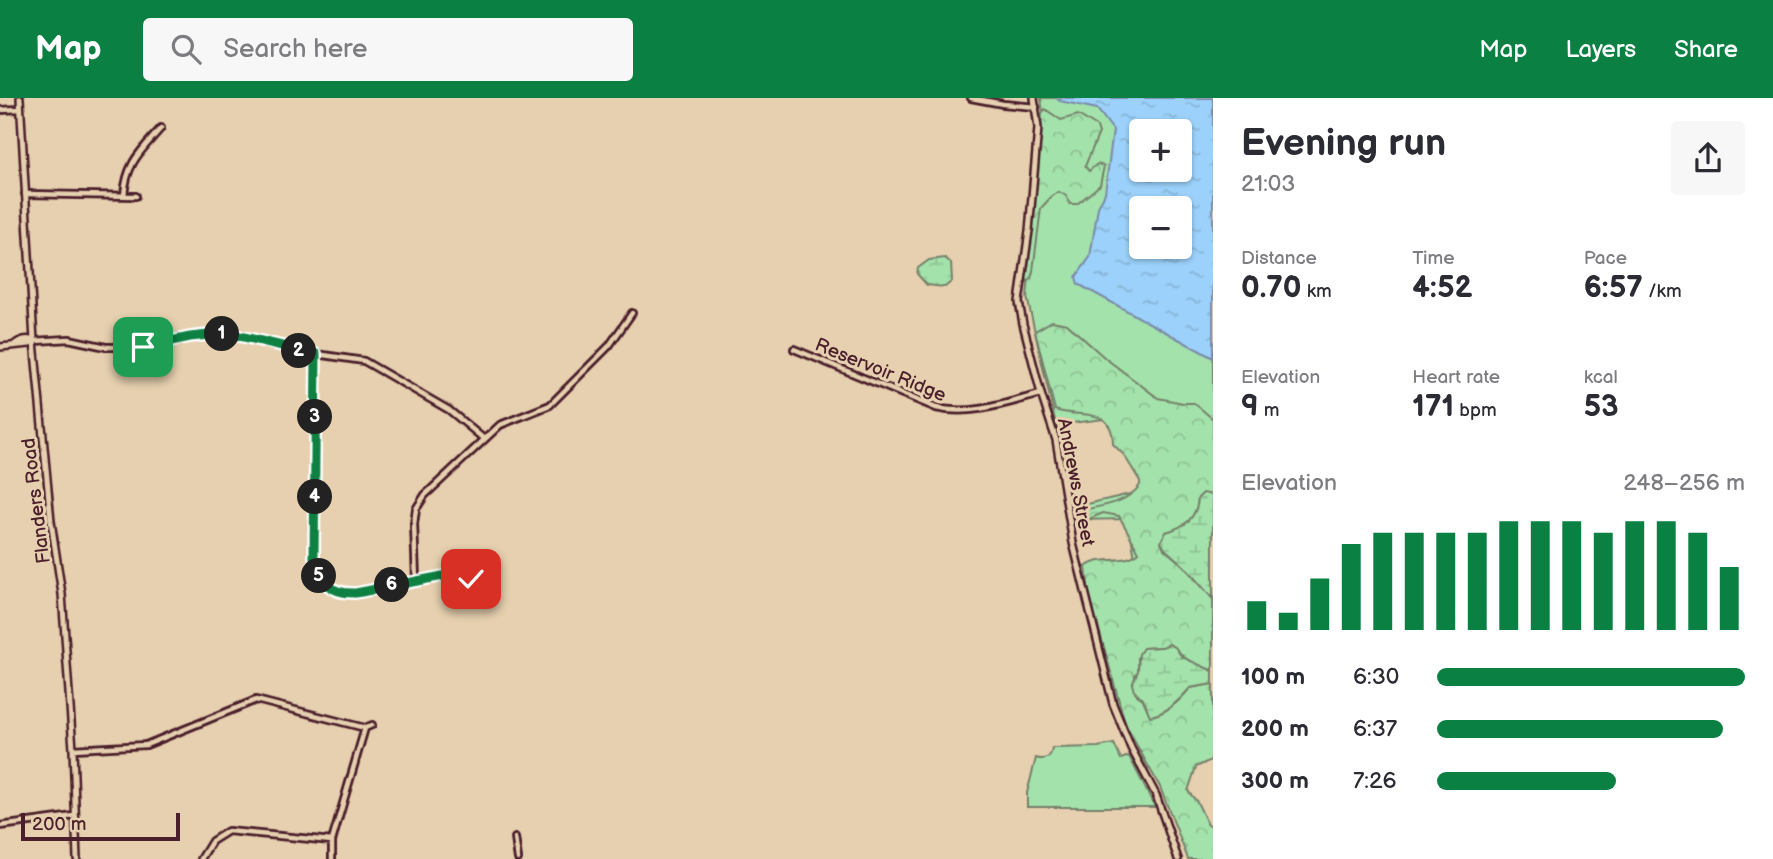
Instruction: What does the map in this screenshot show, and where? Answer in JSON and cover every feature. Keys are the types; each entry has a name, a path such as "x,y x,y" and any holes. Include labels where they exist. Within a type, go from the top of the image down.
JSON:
{"street":[{"name":"Flanders Road","path":"20,98 33,341 51,521 62,594 73,749 77,859"},
{"path":"971,98 1037,107"},
{"name":"Andrews Street","path":"1034,98 1038,128 1029,231 1019,302 1041,394 1056,440 1073,543 1112,705 1156,795 1178,859"},
{"path":"0,110 20,109"},
{"path":"124,196 130,166 161,128"},
{"path":"25,194 136,196"},
{"path":"416,580 414,524 416,509 425,495 500,425 550,405 609,346 632,313"},
{"path":"0,347 14,345 18,341 69,339 106,347 143,347 190,337 227,333 316,354 364,361 449,410 484,439"},
{"name":"Reservoir Ridge","path":"794,349 936,408 954,412 985,409 1041,394"},
{"path":"316,354 314,557 317,571 331,588 343,594 458,573 466,574 471,579"},
{"path":"73,749 146,745 256,700 365,728 372,725"},
{"path":"332,859 332,841 365,728"},
{"path":"0,826 74,816"},
{"path":"201,859 212,841 228,831 332,841"},
{"path":"514,838 518,859"}],"green space":[{"path":"1041,98 1213,98 1213,713 1149,769 1118,710 1086,570 1137,569 1128,519 1076,520 1074,507 1143,491 1139,467 1104,419 1056,425 1027,297 1044,122"},
{"path":"1045,109 1061,120 1078,115 1097,127 1099,133 1085,166 1089,171 1097,164 1104,166 1100,185 1077,204 1070,204 1066,196 1059,192 1041,208 1033,271 1028,282 1025,276 1037,182 1042,113"},
{"path":"945,258 951,263 952,281 945,287 927,285 917,274 918,268 929,260"},
{"path":"1052,321 1067,324 1105,358 1158,398 1194,403 1213,419 1213,495 1198,498 1189,521 1166,532 1162,539 1164,549 1184,566 1213,599 1213,671 1189,661 1178,650 1162,647 1144,648 1138,657 1138,672 1135,674 1137,695 1143,699 1150,715 1167,710 1190,688 1213,684 1213,759 1196,767 1188,791 1197,802 1208,825 1213,825 1213,859 1188,859 1160,787 1126,726 1089,594 1086,567 1098,561 1127,558 1139,552 1119,516 1103,513 1089,519 1079,518 1078,511 1120,501 1134,492 1140,481 1124,455 1113,444 1107,423 1093,415 1055,410 1035,331"},
{"path":"1203,493 1213,495 1213,599 1161,542 1166,532 1189,521 1198,498"},
{"path":"1169,644 1175,647 1182,657 1213,671 1213,684 1190,688 1167,709 1150,716 1143,699 1134,691 1132,684 1138,671 1139,654 1143,648"},
{"path":"1114,744 1121,759 1129,756 1155,807 1027,807 1027,793 1036,758 1047,758 1052,748"}],"water":[{"path":"1056,98 1213,98 1213,358 1078,284 1076,277 1090,257 1098,207 1105,193 1113,130 1097,109"}],"route":[{"path":"143,347 190,337 227,333 316,354 314,557 317,571 323,580 343,594 458,573 466,574 471,579"}]}
